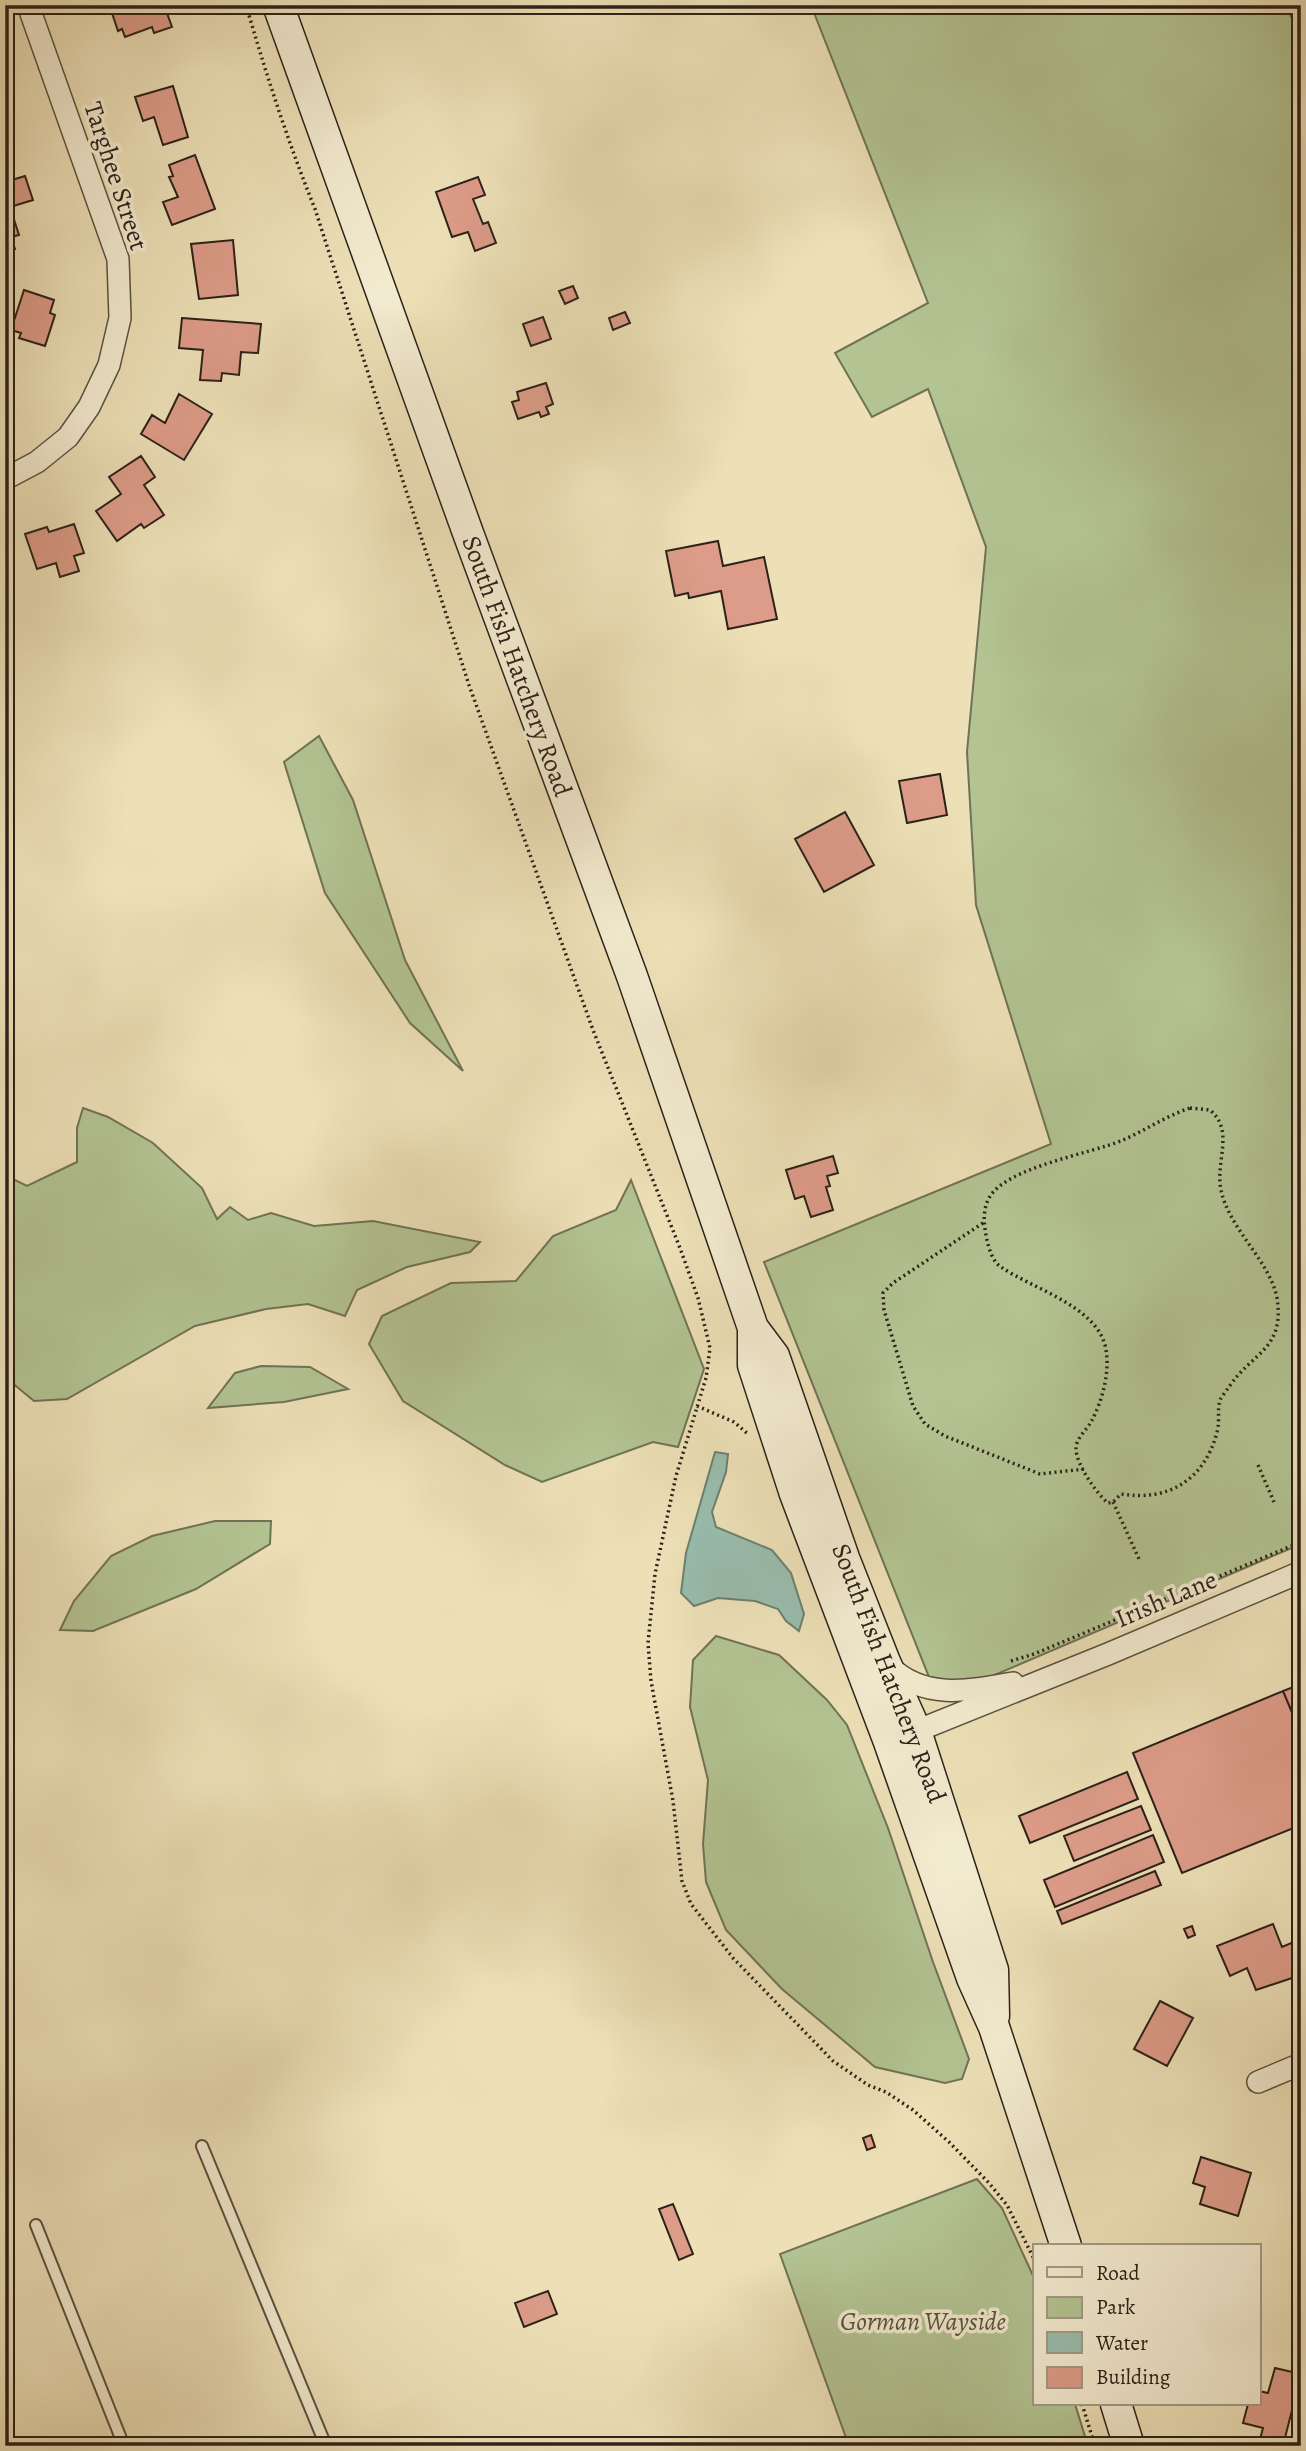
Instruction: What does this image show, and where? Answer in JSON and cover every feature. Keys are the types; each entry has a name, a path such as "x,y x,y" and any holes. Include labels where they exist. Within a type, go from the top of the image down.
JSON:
{"main road":[{"name":"South Fish Hatchery Road","path":"278,5 472,545 632,976 752,1328 753,1365 795,1494 889,1742 972,1978 995,2027 1065,2244"},
{"name":"South Fish Hatchery Road","path":"752,1328 774,1356 844,1558 885,1662 916,1731 993,1970 995,2027"},
{"path":"1117,2406 1129,2446"}],"street":[{"name":"Targhee Street","path":"5,479 37,462 68,437 89,407 109,365 120,318 118,258 28,5"},
{"name":"Irish Lane","path":"889,1742 1053,1677 1301,1572"},
{"name":"Irish Lane","path":"885,1662 898,1675 914,1685 952,1690 993,1687 1053,1677"},
{"path":"1258,2082 1301,2064"}],"lane":[{"path":"202,2146 326,2446"},
{"path":"36,2225 124,2446"}],"path":[{"path":"246,5 265,71 324,235 469,685 593,1030 698,1298 710,1348 706,1378 684,1442 673,1488 655,1574 648,1643 651,1681 673,1801 682,1881 691,1904 740,1966 833,2060 868,2085 886,2092 913,2110 973,2167 1007,2205 1033,2257"},
{"path":"1190,1108 1210,1110 1221,1121 1224,1135 1220,1186 1231,1216 1271,1283 1278,1314 1274,1335 1267,1349 1236,1377 1220,1400 1218,1429 1211,1451 1201,1468 1187,1481 1170,1492 1134,1496 1121,1494 1108,1503 1100,1497 1076,1448 1078,1439 1091,1421 1105,1383 1108,1364 1104,1343 1082,1313 998,1266 989,1250 983,1223 988,1199 1005,1181 1041,1166 1122,1140 1190,1108"},
{"path":"983,1223 893,1283 883,1293 884,1310 913,1406 925,1424 945,1436 1041,1474 1084,1469"},
{"path":"697,1406 734,1422"},
{"path":"1258,1465 1274,1502"},
{"path":"1113,1502 1139,1559"},
{"path":"1007,1662 1045,1650 1301,1542"},
{"path":"1083,2406 1095,2446"}],"green space":[{"path":"811,5 1286,5 1291,17 1301,20 1301,1544 990,1677 953,1681 929,1677 764,1262 1051,1144 976,905 967,752 986,547 928,389 872,417 835,353 928,303"},
{"path":"319,736 353,800 405,960 463,1071 410,1023 325,893 284,762"},
{"path":"83,1108 108,1117 153,1143 202,1188 217,1219 230,1207 248,1220 271,1213 314,1226 373,1221 480,1242 470,1252 407,1267 357,1290 345,1316 308,1304 266,1309 195,1326 67,1399 34,1401 5,1377 5,1175 27,1186 77,1162 77,1128"},
{"path":"631,1180 704,1369 678,1447 653,1442 542,1482 505,1465 403,1401 369,1344 382,1316 451,1283 516,1281 553,1236 616,1210"},
{"path":"261,1366 310,1367 348,1389 284,1402 208,1408 235,1373"},
{"path":"215,1521 271,1521 270,1544 196,1589 93,1631 60,1630 74,1601 111,1556 152,1536"},
{"path":"716,1636 779,1655 827,1700 847,1725 888,1828 969,2059 962,2079 945,2083 875,2067 782,1989 726,1930 706,1882 703,1844 708,1780 690,1707 693,1660"},
{"name":"Gorman Wayside","path":"977,2179 1002,2208 1033,2276 1033,2406 1076,2406 1088,2446 849,2446 780,2254"}],"water":[{"path":"715,1452 728,1454 726,1472 712,1512 716,1527 772,1550 791,1573 804,1614 799,1631 786,1621 778,1609 755,1601 718,1598 694,1606 681,1593 686,1553"}],"building":[{"path":"104,5 164,5 172,27 154,33 152,27 125,37 122,29 118,31 110,7 106,9"},
{"path":"173,86 188,137 163,145 154,117 143,121 135,97"},
{"path":"5,121 11,141 5,143"},
{"path":"195,155 215,209 172,225 163,202 178,197 169,177 173,176 169,165"},
{"path":"25,176 33,200 10,207 19,235 11,237 15,249 5,252 5,182"},
{"path":"478,177 485,195 473,199 483,224 488,222 496,243 475,251 468,232 452,237 436,192"},
{"path":"233,240 238,295 199,299 191,244"},
{"path":"573,286 578,298 565,304 559,291"},
{"path":"24,290 54,300 50,313 55,315 45,346 19,338 21,333 11,330"},
{"path":"625,312 630,323 613,330 609,318"},
{"path":"543,317 551,339 531,346 523,324"},
{"path":"182,318 261,324 258,353 241,352 239,375 222,373 221,381 200,380 203,350 179,348"},
{"path":"546,383 553,404 546,407 549,414 541,417 539,412 518,419 512,402 519,400 517,392"},
{"path":"179,394 212,414 184,460 141,434 152,415 165,423"},
{"path":"141,456 155,477 144,485 164,515 144,528 141,524 117,541 96,511 121,494 109,477"},
{"path":"74,524 84,553 74,556 79,571 60,577 56,563 37,569 25,534 47,527 49,532"},
{"path":"718,541 723,566 764,557 777,619 728,629 721,591 689,598 688,593 675,596 666,551"},
{"path":"940,774 947,815 907,823 899,781"},
{"path":"845,812 874,865 824,892 795,839"},
{"path":"833,1156 838,1173 827,1176 830,1186 826,1187 833,1210 811,1217 804,1196 795,1199 786,1170"},
{"path":"1301,1684 1301,1734 1283,1691"},
{"path":"1283,1691 1301,1734 1301,1825 1182,1873 1133,1753"},
{"path":"1127,1772 1138,1799 1030,1843 1019,1816"},
{"path":"1141,1806 1151,1830 1074,1861 1064,1836"},
{"path":"1153,1835 1164,1862 1055,1907 1044,1880"},
{"path":"1155,1871 1161,1885 1062,1924 1057,1911"},
{"path":"1273,1924 1282,1947 1301,1939 1301,1975 1256,1990 1247,1968 1230,1976 1217,1946"},
{"path":"1192,1926 1195,1935 1188,1938 1184,1929"},
{"path":"1160,2001 1193,2018 1167,2066 1134,2049"},
{"path":"871,2135 875,2147 867,2150 863,2138"},
{"path":"1201,2157 1251,2173 1238,2216 1200,2204 1205,2187 1193,2183"},
{"path":"673,2204 693,2254 679,2260 659,2209"},
{"path":"548,2291 557,2314 524,2327 515,2303"},
{"path":"1275,2368 1301,2374 1283,2446 1259,2443 1263,2428 1243,2423 1247,2406 1260,2406 1260,2391 1268,2393"}]}
